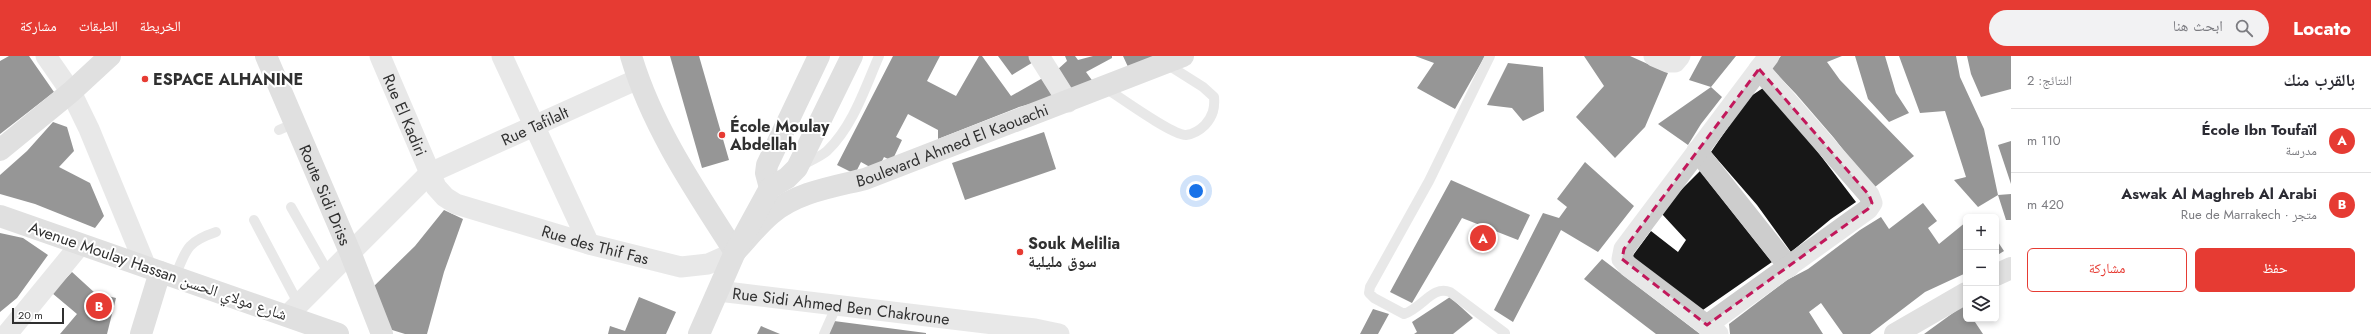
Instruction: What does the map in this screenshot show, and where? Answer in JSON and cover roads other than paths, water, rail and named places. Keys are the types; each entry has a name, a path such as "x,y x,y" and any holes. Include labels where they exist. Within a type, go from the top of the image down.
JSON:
{"street":[{"path":"46,56 71,92 160,272 142,334"},
{"path":"0,150 71,92 110,56"},
{"name":"Rue El Kadiri","path":"380,56 436,187 445,197 456,204"},
{"path":"502,56 589,244"},
{"path":"631,56 638,79 671,150 735,252"},
{"path":"770,188 766,173 767,165 819,56"},
{"path":"698,334 735,252 770,188 787,178 797,168 852,56"},
{"path":"1039,56 1068,102"},
{"path":"1654,56 1668,62 1675,62 1680,56"},
{"name":"Route Sidi Driss","path":"268,57 287,126 350,252 382,334"},
{"name":"Boulevard Ahmed El Kaouachi","path":"735,252 770,214 786,203 813,192 865,179 1174,60"},
{"path":"1764,63 1869,195 1872,203 1868,209 1789,266 1713,330 1628,266 1622,259 1624,249 1764,63"},
{"name":"Rue Tafilalt","path":"430,173 638,79"},
{"path":"1698,151 1789,266"},
{"path":"293,310 430,173"},
{"name":"Rue des Thif Fas","path":"456,204 589,244 681,267 708,264 735,252"},
{"name":"Avenue Moulay Hassan شارع مولاي الحسن","path":"0,216 160,272 293,310 338,334"},
{"path":"7,334 80,245"},
{"path":"1999,274 2011,268"},
{"name":"Rue Sidi Ahmed Ben Chakroune","path":"718,291 1059,334"},
{"path":"1895,334 1963,295"}],"lane":[{"path":"797,168 826,152 840,135 851,117 879,56"},
{"path":"1490,56 1429,181 1370,287 1369,292 1374,298 1404,314 1419,307 1437,291 1443,289 1450,292 1505,333"},
{"path":"1104,87 1168,129 1185,135 1196,132 1206,124 1215,109 1214,97 1174,60"},
{"path":"291,207 329,274"},
{"path":"254,220 293,310"},
{"path":"160,272 191,243 198,238 216,232"},
{"path":"824,334 836,307"}],"place":[{"name":"ESPACE ALHANINE","path":"145,79"},
{"name":"École Moulay Abdellah","path":"722,135"},
{"name":"École Ibn Toufaïl","path":"1483,238"},
{"name":"Souk Melilia سوق مليلية","path":"1020,252"},
{"name":"Aswak Al Maghreb Al Arabi","path":"99,306"}]}
